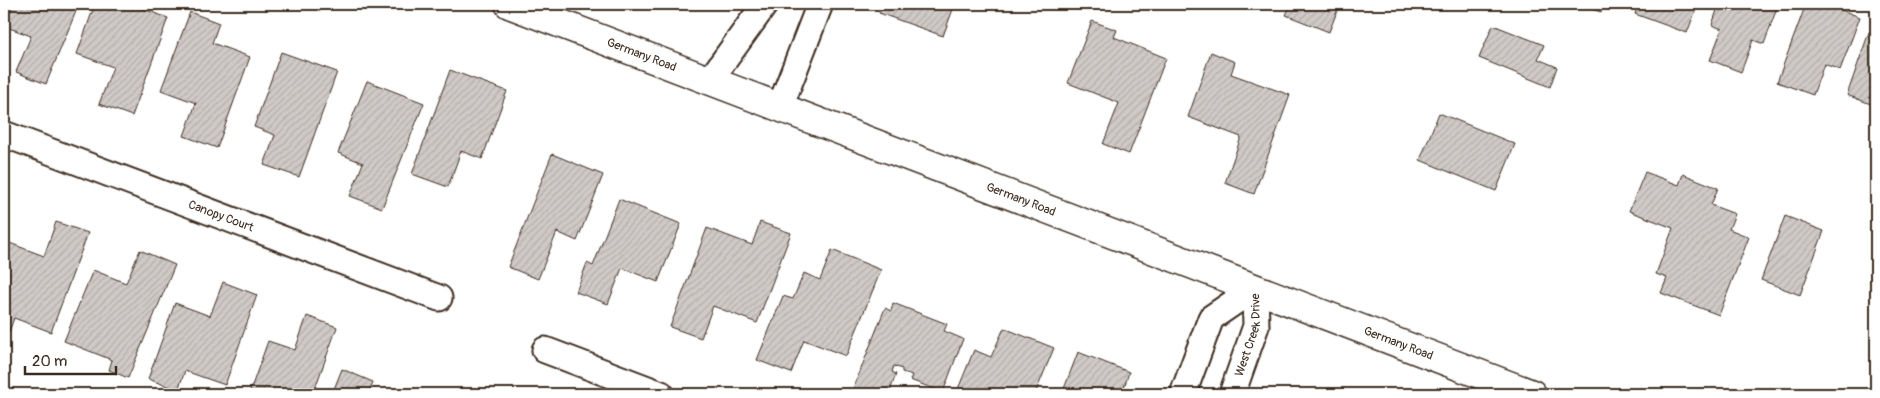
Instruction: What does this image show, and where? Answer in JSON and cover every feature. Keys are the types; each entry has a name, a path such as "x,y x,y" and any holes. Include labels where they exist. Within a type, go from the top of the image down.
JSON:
{"main road":[{"name":"Germany Road","path":"509,4 1532,394"}],"street":[{"path":"710,80 765,4"},
{"path":"780,107 820,4"},
{"name":"Canopy Court","path":"4,134 439,298"},
{"name":"West Creek Drive","path":"1183,394 1211,318 1255,288"},
{"name":"West Creek Drive","path":"1232,394 1256,326 1255,288"},
{"path":"545,350 661,394"}],"building":[{"path":"13,4 79,4 46,84 16,72 31,36 4,26"},
{"path":"95,4 130,4 168,18 132,116 99,104 113,67 77,54"},
{"path":"883,4 955,4 943,36 879,13"},
{"path":"1291,4 1340,4 1329,32 1286,15"},
{"path":"1577,4 1604,4 1601,12"},
{"path":"1638,4 1698,4 1687,33 1635,14"},
{"path":"1719,4 1778,5 1764,44 1753,40 1741,72 1710,60 1722,29 1712,25"},
{"path":"1806,4 1825,4 1860,17 1840,70 1824,64 1813,95 1777,82"},
{"path":"190,12 219,23 212,43 250,57 217,148 184,136 196,103 161,90"},
{"path":"1092,21 1117,30 1114,37 1166,58 1129,154 1103,144 1119,103 1068,83"},
{"path":"1493,25 1544,45 1538,59 1557,67 1550,87 1479,58"},
{"path":"1869,32 1876,34 1876,106 1847,95"},
{"path":"281,52 337,72 299,177 264,165 275,135 254,127"},
{"path":"1211,52 1235,62 1231,74 1290,95 1254,194 1225,183 1241,137 1188,117"},
{"path":"450,70 507,91 482,159 461,151 448,187 412,174"},
{"path":"367,81 424,103 382,208 350,196 363,163 338,153"},
{"path":"1439,113 1515,144 1496,191 1420,160"},
{"path":"552,154 603,175 577,241 557,232 538,279 508,267"},
{"path":"1645,172 1679,185 1683,174 1718,188 1711,205 1735,214 1729,229 1749,237 1719,315 1661,293 1667,278 1656,274 1673,228 1629,211"},
{"path":"619,199 681,224 658,282 622,268 608,304 576,292 587,263 593,266"},
{"path":"1785,216 1824,231 1800,295 1761,280"},
{"path":"56,222 88,233 51,332 14,318 9,332 4,330 4,252 7,242 44,256"},
{"path":"760,222 791,233 757,323 713,306 701,338 670,327 707,228 752,245"},
{"path":"140,250 175,265 128,378 109,370 112,360 64,341 93,270 126,283"},
{"path":"832,250 881,270 846,356 804,340 791,373 757,360 783,296 793,299 804,273 820,280"},
{"path":"223,282 257,295 225,385 185,371 178,390 148,379 175,303 210,316"},
{"path":"893,303 947,324 944,331 963,339 943,392 910,380 912,375 902,372 902,369 894,366 892,372 896,374 889,394 851,394 885,308 891,311"},
{"path":"307,316 337,327 313,394 249,394 268,341 295,350"},
{"path":"1004,328 1054,348 1035,394 956,394 974,350 991,357"},
{"path":"1078,352 1129,372 1122,394 1062,394"},
{"path":"342,369 373,382 368,394 332,394"}]}
